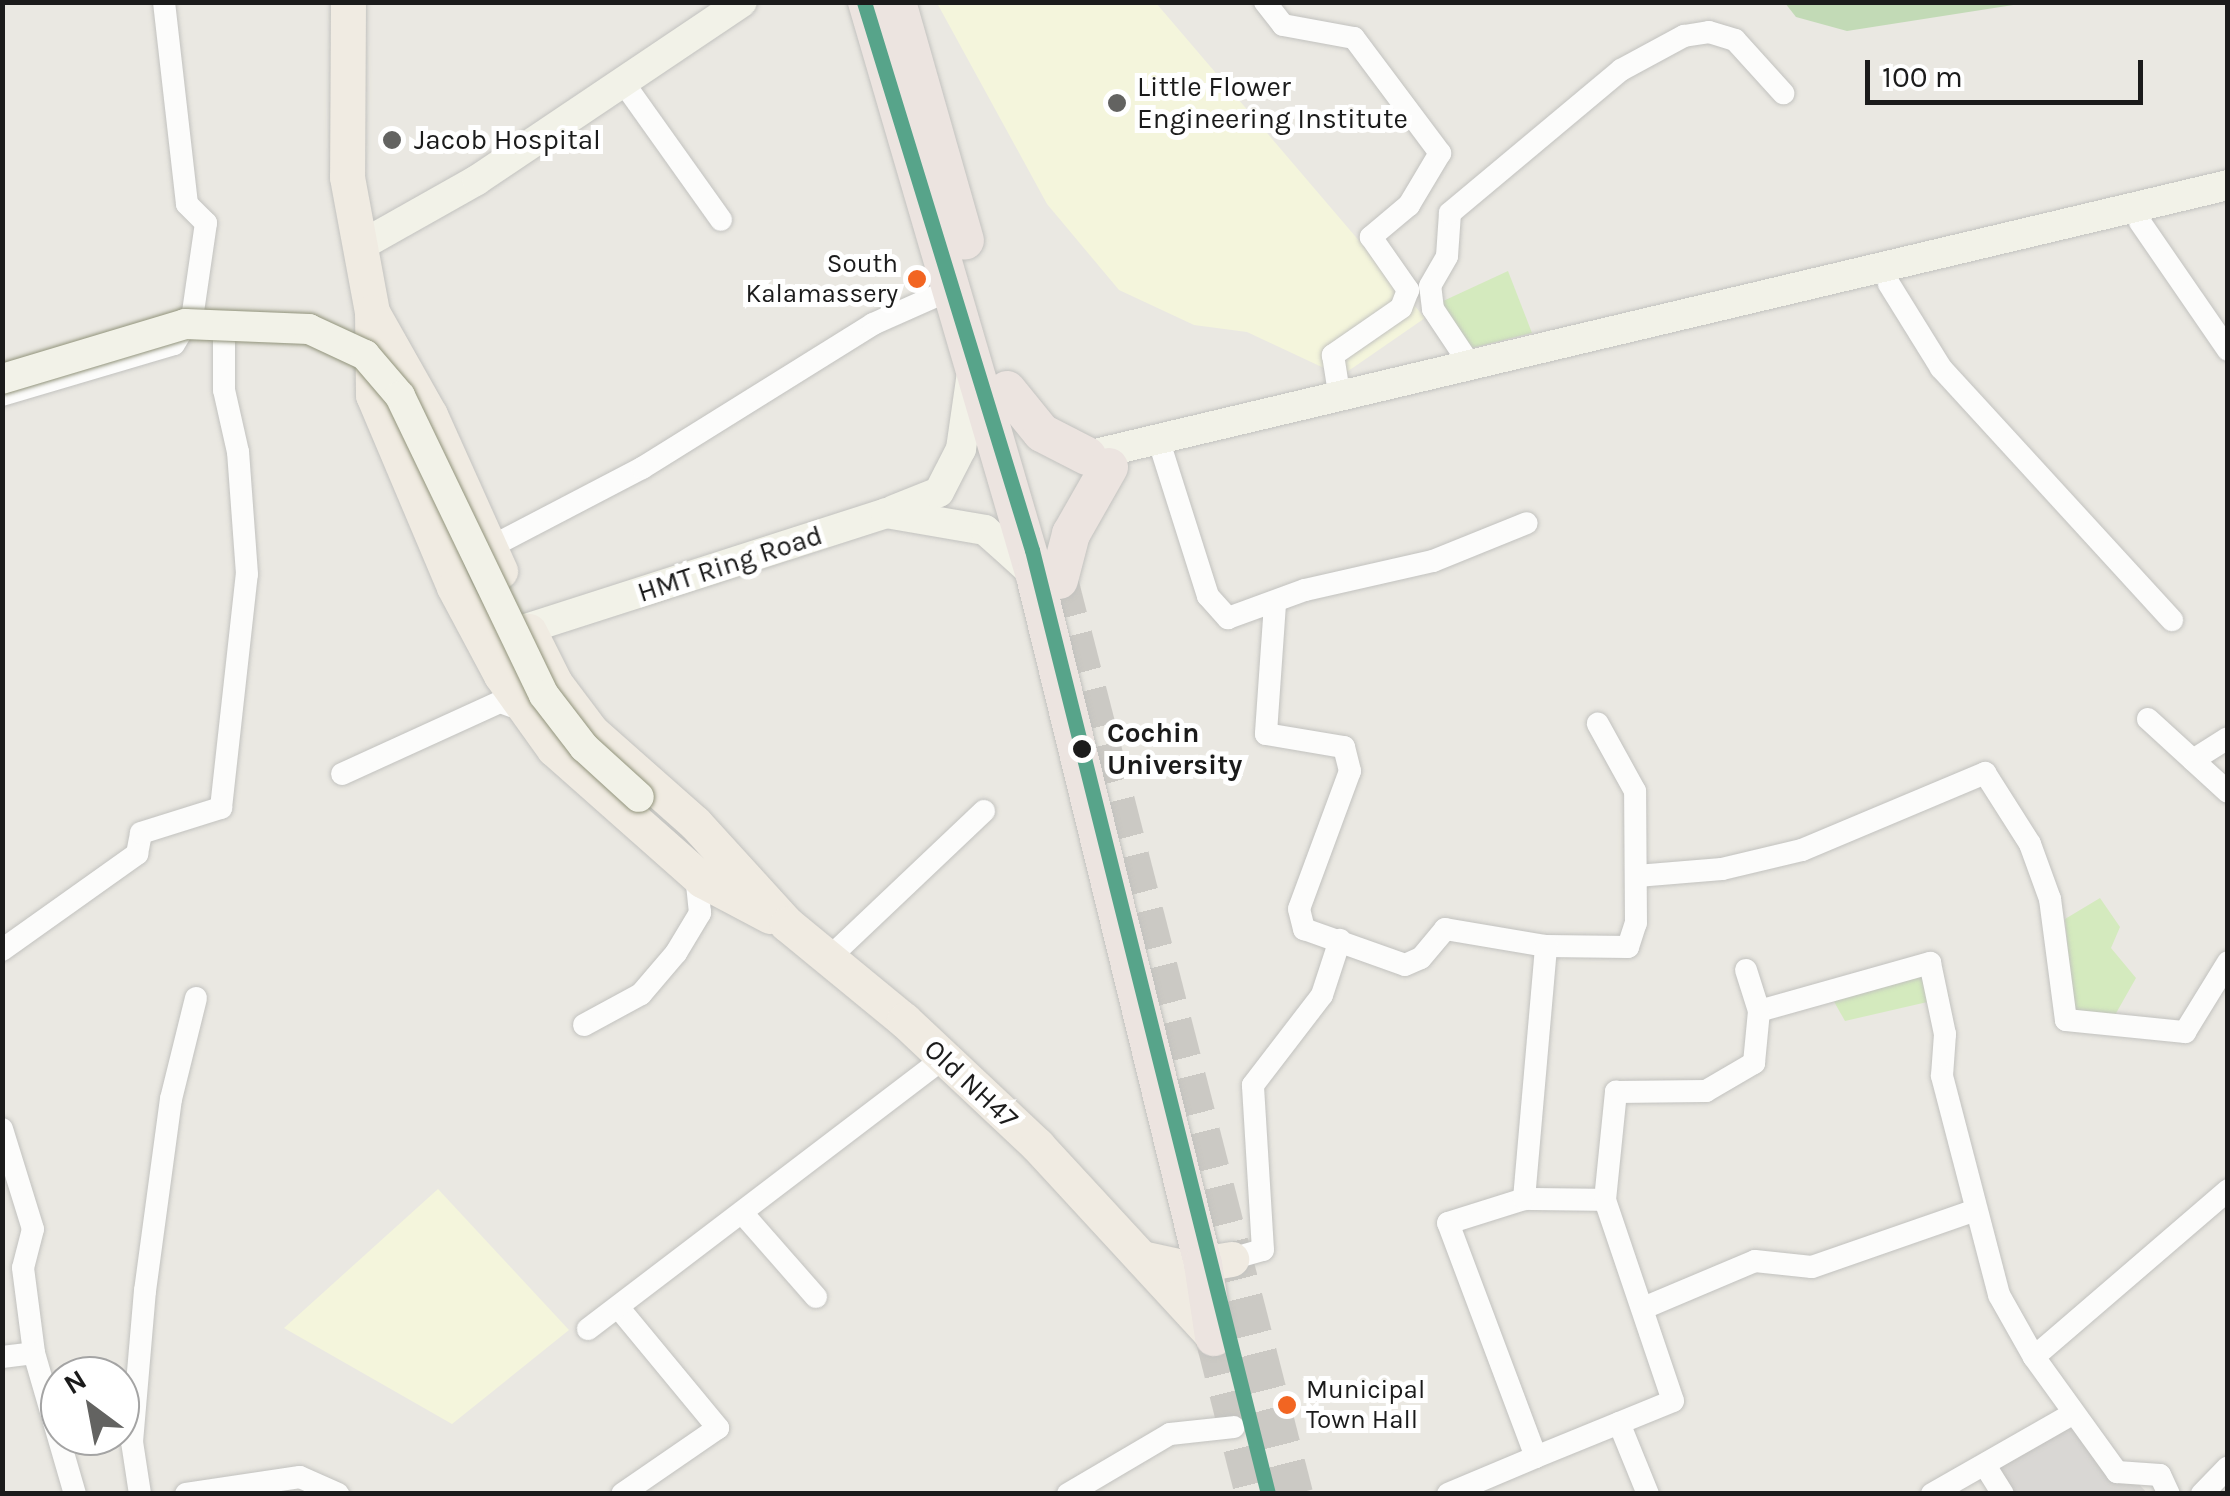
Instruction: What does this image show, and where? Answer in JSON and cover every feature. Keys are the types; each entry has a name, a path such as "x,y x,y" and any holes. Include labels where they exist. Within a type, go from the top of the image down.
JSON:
{"highway":[{"path":"867,2 974,355 1023,492 1047,578 1217,1261 1214,1337"},
{"path":"897,2 1006,390 1023,492"},
{"path":"1006,390 1042,433 1098,461 1071,534 1047,578"}],"main road":[{"path":"348,2 347,178 372,312 374,395 483,642"},
{"path":"360,246 477,180 742,2"},
{"path":"1098,461 1339,393 2228,184"},
{"path":"1098,461 1162,451 2228,202"},
{"path":"372,312 430,415 528,630"},
{"path":"2,379 185,324 309,329 364,355 400,396 544,695 584,747 639,796 695,823"},
{"path":"886,513 939,492 962,449 974,355"},
{"name":"HMT Ring Road","path":"483,642 886,513 935,517 986,530 1047,578"},
{"name":"Old NH47","path":"528,630 555,683 591,731 695,823 786,924 944,1058 1142,1258 1214,1337"},
{"name":"Old NH47","path":"483,642 554,748 699,878 786,924"},
{"path":"639,796 669,853"},
{"path":"699,878 718,868 724,852"},
{"path":"1142,1258 1164,1266 1217,1261"}],"street":[{"path":"2,395 174,344 193,312 206,224 187,204 164,2"},
{"path":"1264,2 1283,25 1354,38 1440,153 1409,205 1371,237 1408,290 1402,308 1333,356 1339,393"},
{"path":"1469,362 1433,309 1430,286 1447,256 1450,212 1621,70 1684,36 1709,32 1735,40 1783,93"},
{"path":"623,82 721,220"},
{"path":"2140,222 2228,350"},
{"path":"1889,284 1941,368 2172,620"},
{"path":"489,548 674,450 873,324 954,288"},
{"path":"2,950 137,854 141,833 221,808 247,574 238,452 224,390 224,337"},
{"path":"1162,451 1208,596 1228,618 1305,590 1433,561 1526,524"},
{"path":"1274,604 1266,734 1347,753 1350,781 1298,920 1304,929 1405,965 1421,958 1445,929 1546,946 1628,947 1636,923 1636,790 1598,724"},
{"path":"342,774 500,702 531,714"},
{"path":"2148,719 2228,792"},
{"path":"2192,760 2228,738"},
{"path":"1637,876 1722,868 1802,850 1985,773 2030,844 2050,899 2066,1020 2184,1032 2228,962"},
{"path":"828,959 984,811"},
{"path":"584,1026 641,994 676,954 700,913 699,878"},
{"path":"1217,1261 1264,1250 1254,1085 1322,996 1340,940"},
{"path":"1524,1199 1546,946"},
{"path":"1760,1012 1930,963 1945,1034 1942,1076 1973,1211 1998,1296 2034,1357 2117,1472 2160,1475 2169,1494"},
{"path":"1448,1494 1673,1401 1646,1307 1606,1200 1616,1092 1706,1091 1726,1084 1754,1063 1760,1012 1746,970"},
{"path":"140,1494 132,1442 145,1291 171,1099 196,998"},
{"path":"588,1328 744,1214 944,1058"},
{"path":"2,1128 33,1230 23,1268 34,1352 76,1494"},
{"path":"2034,1357 2228,1190"},
{"path":"1536,1457 1448,1223 1524,1199 1606,1200"},
{"path":"1646,1307 1755,1261 1812,1267 1973,1211"},
{"path":"744,1214 816,1297"},
{"path":"618,1307 718,1428 622,1494"},
{"path":"2,1357 34,1352"},
{"path":"1932,1494 1986,1467 2074,1413"},
{"path":"1619,1423 1648,1494"},
{"path":"1068,1494 1170,1434 1234,1427"},
{"path":"1986,1467 2003,1494"},
{"path":"2202,1494 2228,1467"},
{"path":"186,1494 287,1477 338,1494"}],"shaded area":[{"name":"Little Flower Engineering Institute","path":"937,3 1156,3 1425,318 1341,376 1247,332 1194,325 1119,290 1047,204"},
{"path":"1785,3 2026,3 1847,31 1796,17"},
{"path":"438,1189 569,1330 452,1424 284,1328"},
{"path":"2074,1413 2147,1493 2003,1493 1986,1467"}],"green space":[{"path":"1508,271 1532,333 1468,349 1441,302"},
{"path":"2100,898 2120,927 2111,948 2136,978 2115,1015 2074,1016 2065,919"},
{"path":"1938,963 1949,997 1845,1021 1828,991"}],"tunnel":[{"path":"1059,580 1294,1494"},
{"path":"1214,1337 1254,1494"}],"transit line":[{"path":"864,2 1032,550 1268,1494"}],"place":[{"name":"Little Flower Engineering Institute","path":"1117,103"},
{"name":"Jacob Hospital","path":"392,140"},
{"name":"South Kalamassery","path":"917,279"},
{"name":"Cochin University","path":"1082,749"},
{"name":"Municipal Town Hall","path":"1287,1405"}]}
